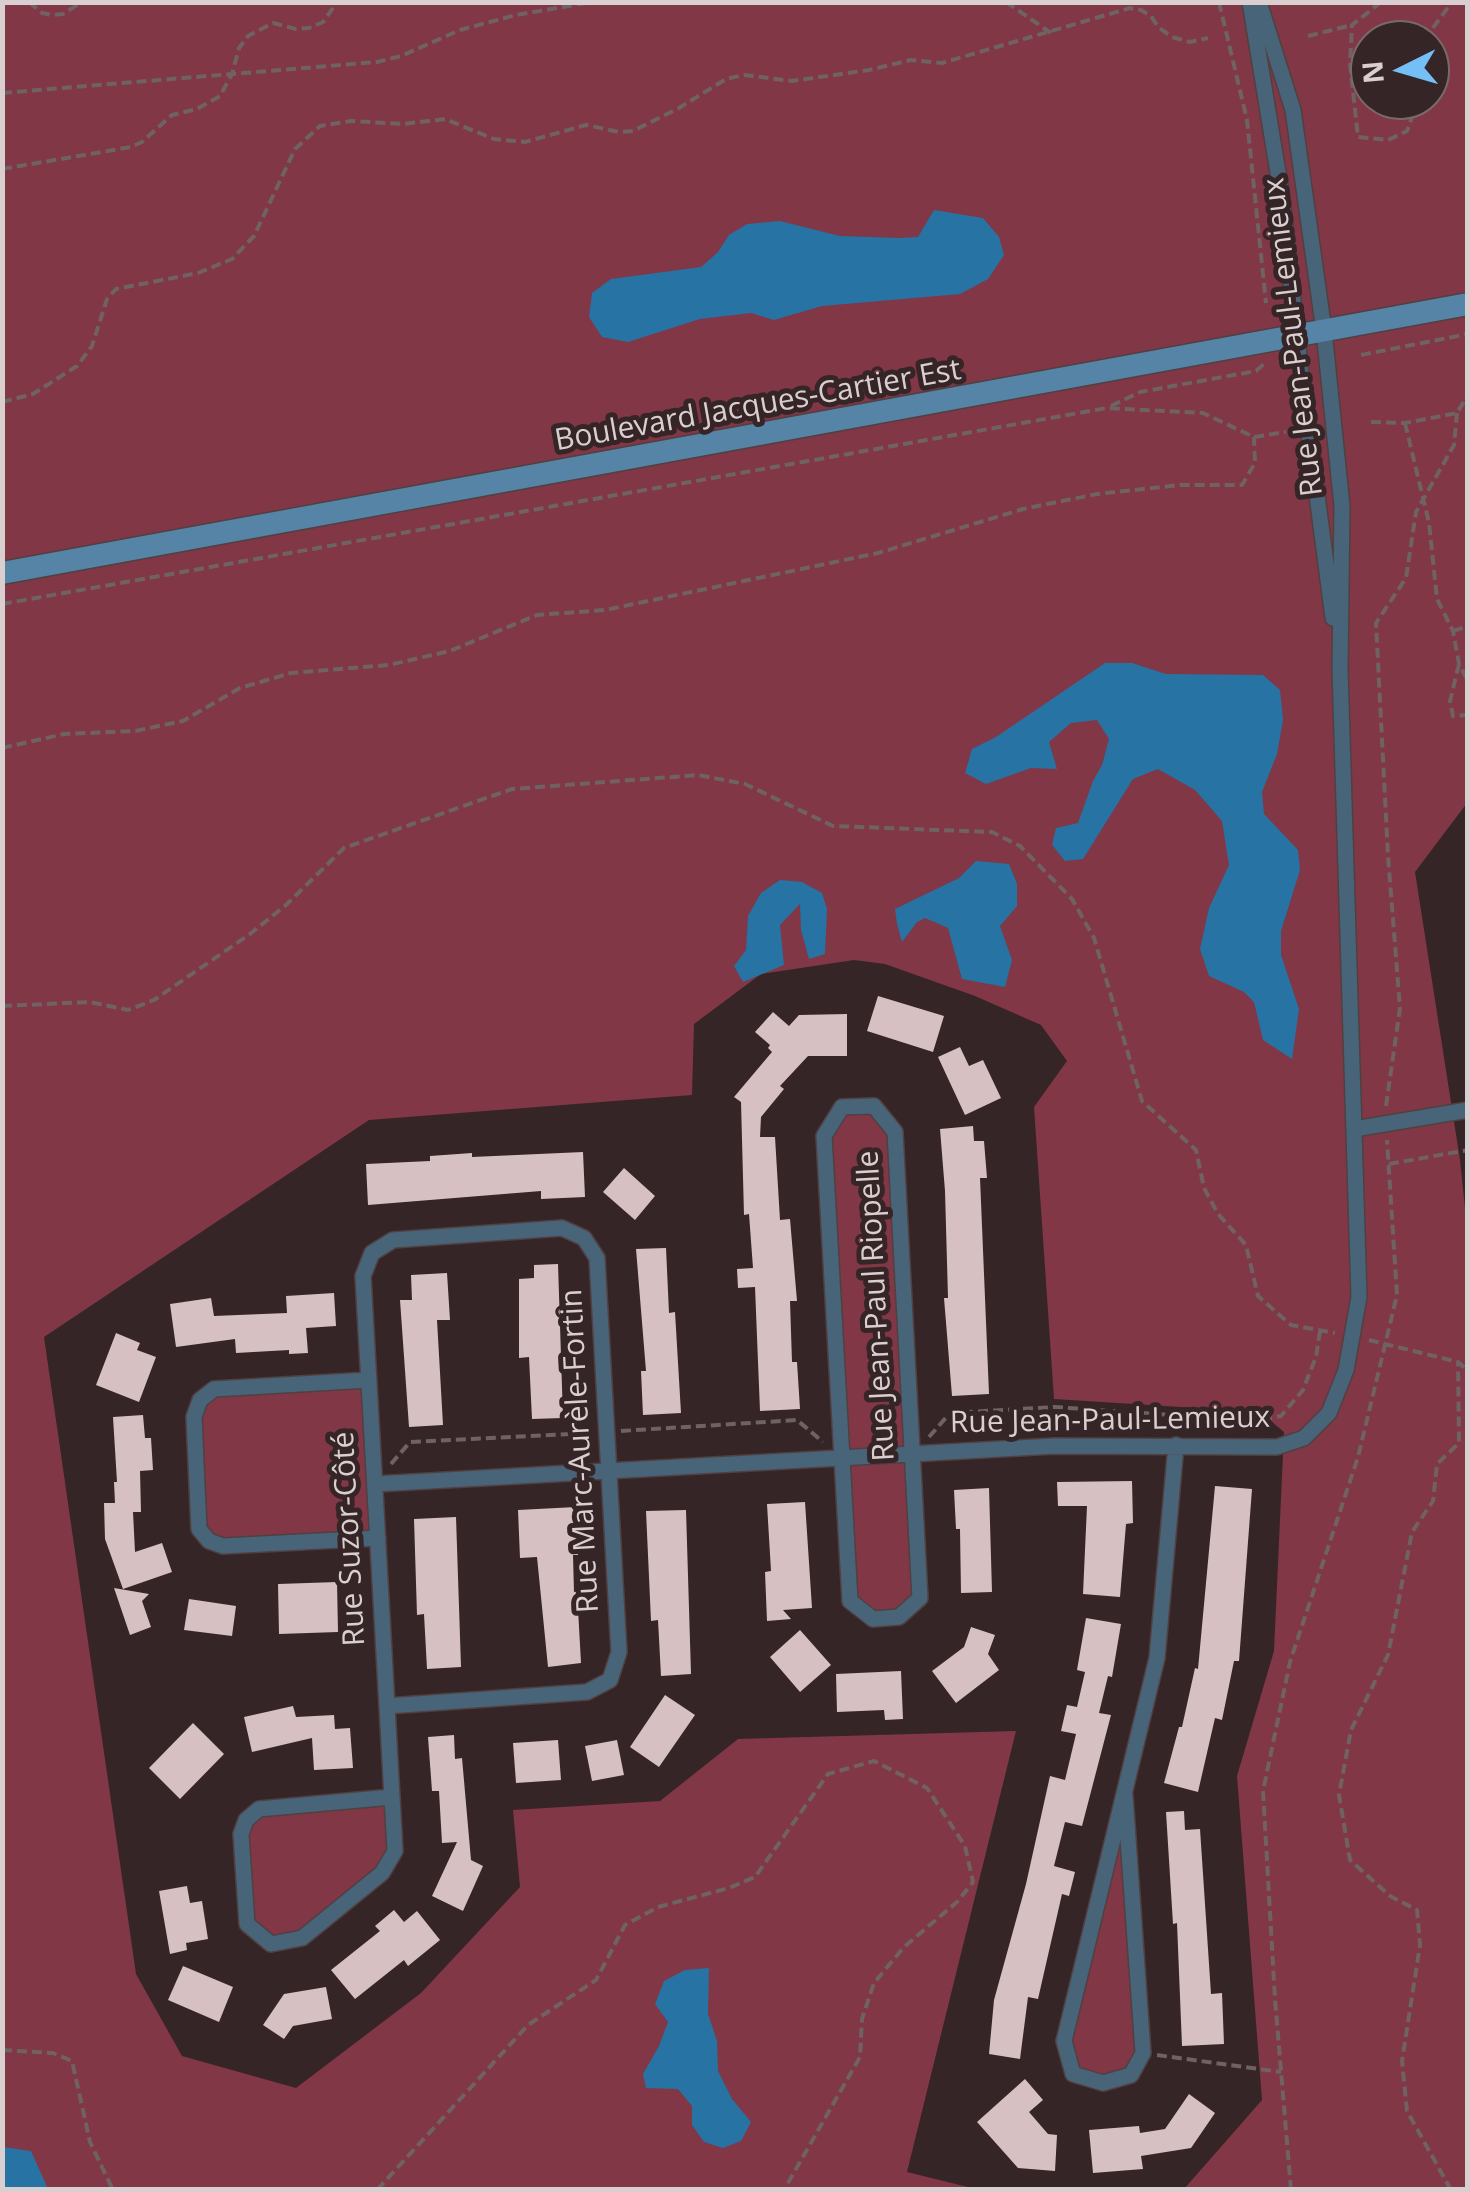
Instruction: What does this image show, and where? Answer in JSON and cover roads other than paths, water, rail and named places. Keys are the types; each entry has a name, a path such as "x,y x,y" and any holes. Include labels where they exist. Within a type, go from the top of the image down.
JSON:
{"main road":[{"name":"Boulevard Jacques-Cartier Est","path":"2,570 270,527 1468,304"}],"street":[{"name":"Rue Jean-Paul-Lemieux","path":"1250,2 1282,196 1296,337 1340,670"},
{"name":"Rue Jean-Paul-Lemieux","path":"375,1484 1054,1446 1277,1448 1304,1438 1328,1413 1346,1370 1359,1297 1340,670 1342,506 1324,332 1292,110 1259,2"},
{"name":"Rue Jean-Paul Riopelle","path":"874,1106 895,1132 913,1454 920,1598 899,1618 873,1619 850,1602 824,1136 842,1107 874,1106"},
{"path":"1354,1129 1468,1110"},
{"name":"Rue Marc-Aurèle-Fortin","path":"363,1276 372,1253 393,1240 562,1228 584,1238 598,1258 620,1652 610,1680 588,1692 388,1706"},
{"name":"Rue Suzor-Côté","path":"363,1276 395,1851 382,1873 302,1938 272,1944 247,1924 241,1834 246,1820 259,1809 392,1798"},
{"path":"369,1380 214,1388 200,1400 194,1417 200,1529 209,1541 223,1546 378,1538"},
{"path":"1125,1796 1143,2054 1131,2074 1104,2083 1073,2074 1064,2041 1157,1658 1176,1445"}],"water":[{"path":"934,210 983,218 999,237 1004,255 988,279 960,294 822,306 774,320 751,313 700,319 628,342 602,337 589,317 592,293 611,279 701,267 729,235 747,224 780,221 840,236 918,237"},
{"path":"1105,663 1132,663 1166,674 1263,675 1280,690 1283,720 1277,754 1262,792 1264,814 1298,850 1300,870 1281,931 1281,955 1299,1009 1292,1059 1263,1040 1254,1002 1244,992 1209,976 1200,949 1209,908 1229,865 1222,821 1195,790 1158,769 1133,779 1083,859 1065,861 1052,845 1056,828 1078,823 1102,765 1109,739 1097,720 1071,723 1049,742 1057,769 1031,768 986,784 965,773 972,749"},
{"path":"976,861 1009,864 1017,884 1017,906 1000,926 1012,960 1005,987 962,979 948,928 925,918 917,922 902,942 897,924 895,909 959,878"},
{"path":"780,880 802,882 822,893 827,909 825,954 809,959 801,930 800,904 780,925 784,965 743,982 734,966 746,950 748,916 761,893"},
{"path":"709,1968 708,2014 717,2041 718,2071 732,2099 751,2122 741,2141 723,2148 704,2142 692,2125 692,2106 678,2089 646,2088 643,2074 668,2022 655,2004 664,1981 685,1970"},
{"path":"3,2147 31,2151 48,2189 3,2189"}]}
